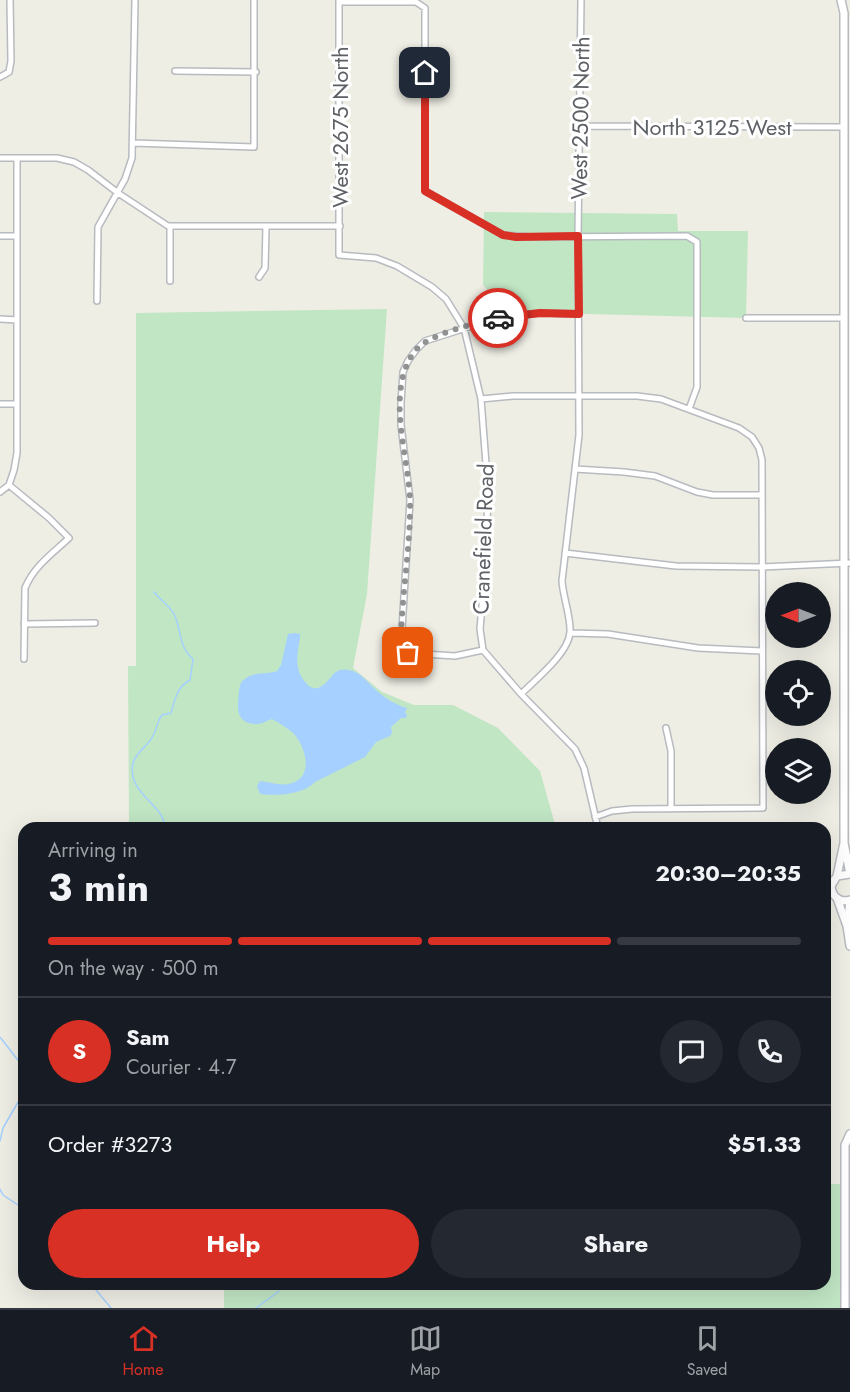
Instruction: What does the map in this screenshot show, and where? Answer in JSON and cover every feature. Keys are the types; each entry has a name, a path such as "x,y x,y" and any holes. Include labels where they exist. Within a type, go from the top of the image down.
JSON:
{"street":[{"path":"0,77 9,72 11,61 10,0"},
{"path":"97,301 98,227 129,169 133,143 135,0"},
{"path":"133,143 254,147 256,72 254,0"},
{"name":"West 2500 North","path":"571,633 562,589 579,435 578,236 581,0"},
{"path":"841,0 844,13"},
{"path":"846,0 844,13 844,318 848,563 847,796 844,843 836,877 831,886 832,895 847,926"},
{"path":"339,1 416,2 425,8 425,191 503,235 516,237 687,236 697,242 696,387 689,409"},
{"name":"West 2675 North","path":"339,1 339,255"},
{"path":"175,72 256,72"},
{"name":"North 3125 West","path":"581,126 844,127"},
{"path":"0,158 57,158 74,162 170,226 340,226"},
{"path":"0,492 9,485 17,453 17,158"},
{"path":"170,226 170,281"},
{"path":"259,277 265,268 267,227"},
{"path":"0,236 17,236"},
{"name":"Cranefield Road","path":"339,255 376,258 397,266 432,287 446,299 464,328 481,399 488,490 486,560 480,629 483,650"},
{"path":"579,314 540,313 497,318 464,328 425,341 416,350 403,372 401,426 410,500 401,641 404,652 455,656 483,650 521,694 575,749 584,768 596,822"},
{"path":"746,318 844,318"},
{"path":"0,320 17,320"},
{"path":"481,399 513,396 637,396 661,399 739,428 752,437 759,448 762,459 763,808 632,809 595,817"},
{"path":"0,404 17,404"},
{"path":"575,469 655,476 697,492 713,495 762,495"},
{"path":"9,485 69,538 40,564 25,588 24,659"},
{"path":"565,553 676,566 762,567 848,563"},
{"path":"24,624 95,623"},
{"path":"521,694 557,658 571,633 608,634 698,648 762,651"},
{"path":"666,729 671,751 671,809"},
{"path":"831,880 850,874 844,843"},
{"path":"832,895 844,901 850,901 847,926 850,946"},
{"path":"844,1308 845,1145 850,1134"}],"green space":[{"path":"484,212 677,214 678,231 748,231 746,318 508,312 483,285"},
{"path":"387,309 367,594 353,668 382,692 414,705 453,705 498,728 540,771 554,822 129,822 128,666 136,666 136,313"},
{"path":"831,1184 842,1184 841,1308 224,1308 224,1290 831,1290"}],"water":[{"path":"288,634 300,634 298,667 308,686 318,688 340,670 353,671 362,676 386,698 407,708 405,712 407,715 391,727 390,736 376,742 365,757 315,782 304,790 281,795 260,794 257,786 260,781 284,785 299,779 304,774 306,759 297,737 282,725 272,719 257,724 243,720 238,707 240,687 242,681 249,677 277,671 281,665"}],"waterway":[{"path":"154,592 174,614 185,649 193,659 190,680 179,690 171,713 162,715 153,736 133,763 132,774 135,783 160,813 164,822"},
{"path":"0,1037 18,1060"},
{"path":"0,1141 3,1128 18,1102"},
{"path":"0,1189 3,1195 18,1205"},
{"path":"96,1290 111,1308"},
{"path":"256,1308 279,1290"}],"way so far":[{"path":"408,653 404,652 401,645 410,500 401,426 403,372 408,361 425,341 498,318"}],"route":[{"path":"425,73 425,191 503,235 516,237 578,236 579,314 540,313 498,318"}]}
